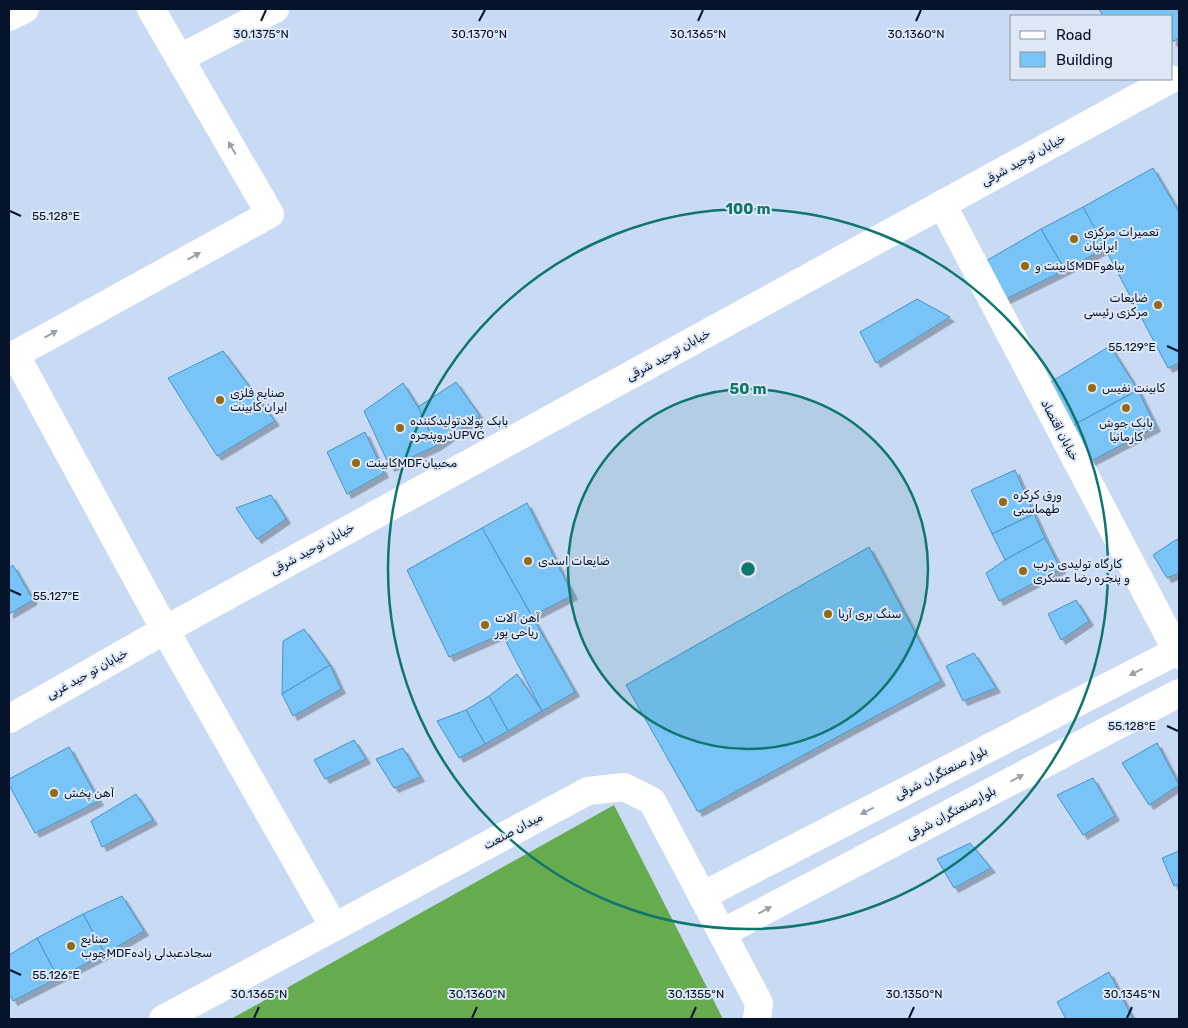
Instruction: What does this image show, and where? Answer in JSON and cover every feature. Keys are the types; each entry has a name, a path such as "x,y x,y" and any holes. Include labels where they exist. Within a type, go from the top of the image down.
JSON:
{"street":[{"path":"9,17 25,9"},
{"path":"151,9 270,214 12,356 334,927"},
{"path":"180,58 274,9"},
{"name":"خیابان توحید شرقی","path":"165,630 1167,80"},
{"name":"خیابان اقتصاد","path":"942,204 1179,652"},
{"name":"خیابان تو حید غربی","path":"9,718 165,630"},
{"name":"بلوار صنعتگران شرقی","path":"702,896 1179,652"},
{"name":"بلوارصنعتگران شرقی","path":"722,933 1179,693"},
{"name":"میدان صنعت","path":"163,1019 588,791 624,787 652,801 759,1003 757,1019"},
{"path":"801,846 819,882"}],"green space":[{"path":"614,805 723,1019 231,1019"}],"building":[{"path":"1099,9 1179,9 1179,38 1173,41 1173,15 1102,15"},
{"name":"ضایعات مرکزی رئیسی","path":"1153,168 1179,212 1179,363 1168,368 1083,207"},
{"name":"تعمیرات مرکزی ایرانیان","path":"1083,207 1106,248 1065,270 1041,229"},
{"name":"کابینت وMDFبیاهو","path":"1041,229 1065,270 1004,300 986,261"},
{"path":"917,299 950,317 876,363 860,332"},
{"name":"کابینت نفیس","path":"1110,346 1138,390 1072,426 1046,385"},
{"name":"صنایع فلزی ایران کابینت","path":"223,351 275,421 217,456 168,378"},
{"path":"456,382 480,416 436,446 418,407"},
{"name":"بابک پولادتولیدکننده دروپنجرهUPVC","path":"403,383 418,407 436,446 390,467 364,411"},
{"name":"بابک جوش کارمانیا","path":"1138,390 1156,427 1089,462 1072,426"},
{"name":"کابینتMDFمحبیان","path":"365,432 384,473 347,494 327,452"},
{"name":"ورق کرکره طهماسبی","path":"1015,470 1034,514 992,534 971,490"},
{"path":"271,495 286,519 257,539 236,508"},
{"name":"ضایعات اسدی","path":"527,503 573,595 532,616 482,528"},
{"path":"1034,514 1045,538 1005,560 992,534"},
{"name":"آهن آلات ریاحی پور","path":"482,528 575,692 542,711 502,634 449,657 407,570"},
{"name":"کارگاه تولیدی درب و پنجره رضا عسکری","path":"1045,538 1061,569 999,601 986,573"},
{"path":"1177,539 1179,543 1179,573 1167,578 1153,555"},
{"name":"سنگ بری آریا","path":"869,547 941,681 698,812 626,685"},
{"path":"13,565 33,600 9,614 9,568"},
{"path":"1076,600 1089,621 1061,640 1048,614"},
{"path":"304,629 330,665 282,694 283,641"},
{"path":"974,653 996,688 963,701 946,666"},
{"path":"330,665 341,689 293,716 282,694"},
{"path":"517,674 542,711 508,731 489,696"},
{"path":"489,696 508,731 485,744 466,710"},
{"path":"466,710 485,744 459,758 437,721"},
{"path":"354,740 366,759 325,779 314,760"},
{"path":"1157,743 1179,785 1149,805 1122,763"},
{"name":"آهن پخش","path":"69,747 99,801 35,833 9,785 9,779"},
{"path":"403,748 420,777 394,788 376,759"},
{"path":"1093,778 1115,816 1083,835 1057,795"},
{"path":"136,794 153,820 102,847 91,821"},
{"path":"970,843 991,868 954,888 937,859"},
{"path":"1179,851 1179,883 1174,886 1162,858"},
{"path":"122,896 144,931 105,954 83,914"},
{"name":"صنایع چوبMDFسجادعبدلی زاده","path":"83,914 105,954 58,978 37,938"},
{"path":"37,938 58,978 13,1001 9,993 9,955"},
{"path":"1109,972 1133,1019 1066,1019 1057,1002"}],"place":[{"name":"تعمیرات مرکزی ایرانیان","path":"1074,239"},
{"name":"کابینت وMDFبیاهو","path":"1025,266"},
{"name":"ضایعات مرکزی رئیسی","path":"1158,305"},
{"name":"کابینت نفیس","path":"1092,388"},
{"name":"صنایع فلزی ایران کابینت","path":"220,400"},
{"name":"بابک جوش کارمانیا","path":"1126,408"},
{"name":"بابک پولادتولیدکننده دروپنجرهUPVC","path":"400,428"},
{"name":"کابینتMDFمحبیان","path":"356,463"},
{"name":"ورق کرکره طهماسبی","path":"1003,502"},
{"name":"ضایعات اسدی","path":"528,561"},
{"name":"کارگاه تولیدی درب و پنجره رضا عسکری","path":"1023,571"},
{"name":"سنگ بری آریا","path":"828,614"},
{"name":"آهن آلات ریاحی پور","path":"485,625"},
{"name":"آهن پخش","path":"54,793"},
{"name":"صنایع چوبMDFسجادعبدلی زاده","path":"71,946"}]}
